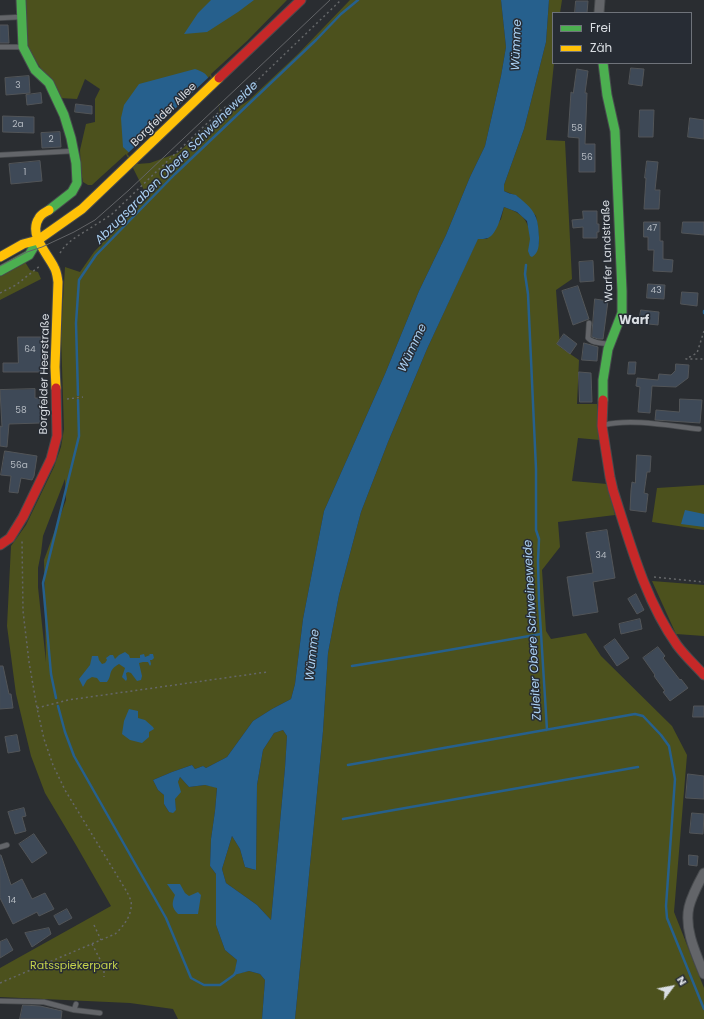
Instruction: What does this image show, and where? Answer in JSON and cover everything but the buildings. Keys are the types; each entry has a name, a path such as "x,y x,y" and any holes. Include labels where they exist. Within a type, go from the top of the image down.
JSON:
{"street":[{"path":"21,0 24,47 36,70 49,83 64,115 71,138 76,163 77,183 72,192 39,217 35,227 38,240"},
{"name":"Borgfelder Allee","path":"0,257 22,244 38,240 82,209 301,0"},
{"path":"599,12 600,0"},
{"name":"Warfer Landstraße","path":"603,64 607,95 615,131 622,291 622,313 608,349 603,380 602,426 610,478 642,576 655,608 675,642 704,675"},
{"path":"77,183 85,193 96,196"},
{"name":"Borgfelder Allee","path":"0,271 28,255 38,240"},
{"name":"Borgfelder Heerstraße","path":"0,545 10,538 17,527 50,459 57,436 55,367 58,282 57,273 38,240"},
{"path":"704,873 688,908 687,919 694,950 704,974"}],"lane":[{"path":"0,18 22,17"},
{"path":"0,47 24,47"},
{"path":"0,155 74,151"},
{"path":"589,323 588,338 593,342 610,344"},
{"path":"602,426 614,423 641,423 700,430"},
{"path":"0,847 7,845"},
{"path":"0,1001 44,1002 74,1010 100,1013"},
{"path":"74,1010 76,1004"}],"path":[{"path":"0,293 16,285 36,269 59,254 73,239 111,215 221,110 239,98 341,0"},
{"path":"704,331 697,353 686,359 704,360"},
{"path":"57,400 83,397"},
{"path":"0,983 115,934 122,928 131,909 131,900 127,892 65,790 53,765 44,739 29,662 23,611 22,537"},
{"path":"642,576 704,582"},
{"path":"37,708 68,700 266,672"},
{"path":"94,925 101,940"},
{"path":"92,944 104,967 104,977"}],"green space":[{"name":"Ratsspiekerpark","path":"25,0 287,0 247,41 211,74 222,118 249,100 298,54 350,0 501,0 506,47 485,146 470,177 446,235 419,291 385,374 324,511 303,619 295,684 291,699 253,721 227,757 206,768 203,766 195,769 192,765 153,780 158,790 164,795 164,804 169,812 176,810 175,793 180,777 189,787 205,785 217,787 211,839 210,866 216,874 216,925 225,950 237,960 235,974 249,971 260,974 265,980 262,1019 178,1019 173,1009 130,1003 0,997 0,968 111,906 45,793 31,756 16,694 7,626 11,546 26,525 54,467 61,447 64,429 61,335 65,267 80,272 94,252 147,196 126,154 92,185 88,185 83,182 80,150 86,124 95,122 95,99 100,89 85,79 77,99 59,98 28,48","holes":["65,479 66,500 44,560 46,662 38,587 38,568 43,536"]},
{"path":"549,0 562,0 560,12 552,12 552,64 554,64 546,140 565,141 572,279 556,290 560,347 579,360 577,404 597,404 600,440 578,438 572,481 607,484 615,515 558,522 560,547 542,570 546,631 551,639 586,633 601,656 672,726 687,755 674,912 704,988 704,1019 295,1019 323,731 328,653 339,595 361,512 388,442 427,349 478,238 487,239 501,219 504,207 515,211 524,218 529,231 530,246 539,244 536,216 517,196 504,191 504,185 524,129 546,42"},
{"path":"25,262 30,270 38,272 41,279 0,300 0,275"},
{"path":"704,485 704,530 652,522 657,488"},
{"path":"652,581 704,585 704,636 676,634"},
{"path":"283,730 287,736 285,768 271,920 257,905 226,883 222,869 232,836 240,849 245,867 256,870 257,785 263,750 274,733"}],"water":[{"path":"211,0 254,0 207,32 184,34 198,13"},
{"name":"Wümme","path":"501,0 549,0 546,42 524,129 504,185 504,191 516,195 528,205 534,213 538,226 538,248 532,257 530,256 528,251 530,239 527,221 517,212 504,207 494,233 488,238 478,239 427,349 388,442 361,512 339,595 328,653 323,731 295,1019 262,1019 265,980 260,974 249,971 234,975 237,960 225,950 216,925 216,874 210,866 211,839 217,788 205,785 189,787 180,777 178,782 181,792 175,799 176,810 173,813 169,812 164,804 164,795 158,790 153,780 192,765 195,769 203,766 206,768 227,757 253,721 291,699 295,684 303,619 324,511 385,374 419,291 446,235 470,177 485,146 506,47","holes":["283,730 287,736 285,768 271,920 257,905 226,883 222,869 232,836 240,849 245,867 256,870 257,785 263,750 274,733"]},
{"path":"195,69 201,71 207,76 213,87 218,117 177,151 139,162 123,147 121,118 124,105 139,84"},
{"path":"685,510 704,514 704,527 681,524"},
{"path":"125,652 130,658 140,658 140,655 144,654 145,657 150,655 149,654 153,654 154,658 150,660 150,666 148,662 139,663 142,676 141,680 137,681 131,673 128,672 126,673 126,681 122,677 125,668 119,664 113,669 107,682 100,682 97,678 92,677 87,680 83,687 79,679 90,665 92,656 98,656 102,664 105,663 107,660 106,658 110,655 113,655 115,659"},
{"path":"129,709 138,711 138,718 145,720 154,729 149,732 149,737 142,743 130,740 122,734 124,721"},
{"path":"167,884 180,884 185,893 189,896 198,892 201,895 198,914 178,914 173,905 175,895"}],"pier":[{"path":"210,76 217,94 220,114 178,153 150,163 137,164 127,154"}],"waterway":[{"name":"Abzugsgraben Obere Schweineweide","path":"78,395 76,323 79,280 96,255 175,174 316,40 341,14 358,0"},
{"name":"Zuleiter Obere Schweineweide","path":"526,265 525,274 528,294 536,469 536,530 539,539 539,601 547,730"},
{"name":"Abzugsgraben Obere Schweineweide","path":"56,698 51,674 43,583 79,436 78,400"},
{"path":"352,666 541,634"},
{"name":"Abzugsgraben Obere Schweineweide","path":"58,706 65,732 74,756 166,918 191,978 204,985 220,985 236,972"},
{"name":"Zuleiter Obere Schweineweide","path":"348,765 635,714 643,716 669,746 675,779 666,906 667,918 704,1009"},
{"path":"343,819 638,767"}],"tram line":[{"path":"0,266 27,252 42,247 74,232 95,220 129,190 330,0"}],"traffic: fast":[{"path":"21,0 23,47 35,70 49,83 64,115 71,138 76,163 77,183 72,192 49,210"},
{"path":"603,64 607,95 615,131 622,313 608,349 603,380 603,400"},
{"path":"0,271 29,255 38,240"}],"traffic: slow":[{"path":"0,257 23,244 38,240 82,209 219,78"},
{"path":"49,210 40,217 36,224 36,230 37,237 57,274 56,388"}],"traffic: jam":[{"path":"219,78 301,0"},
{"path":"0,545 10,538 23,517 51,459 57,436 56,388"},
{"path":"603,400 602,426 610,477 639,570 666,628 680,649 704,675"}],"district":[{"name":"Warf","path":"634,321"}]}
